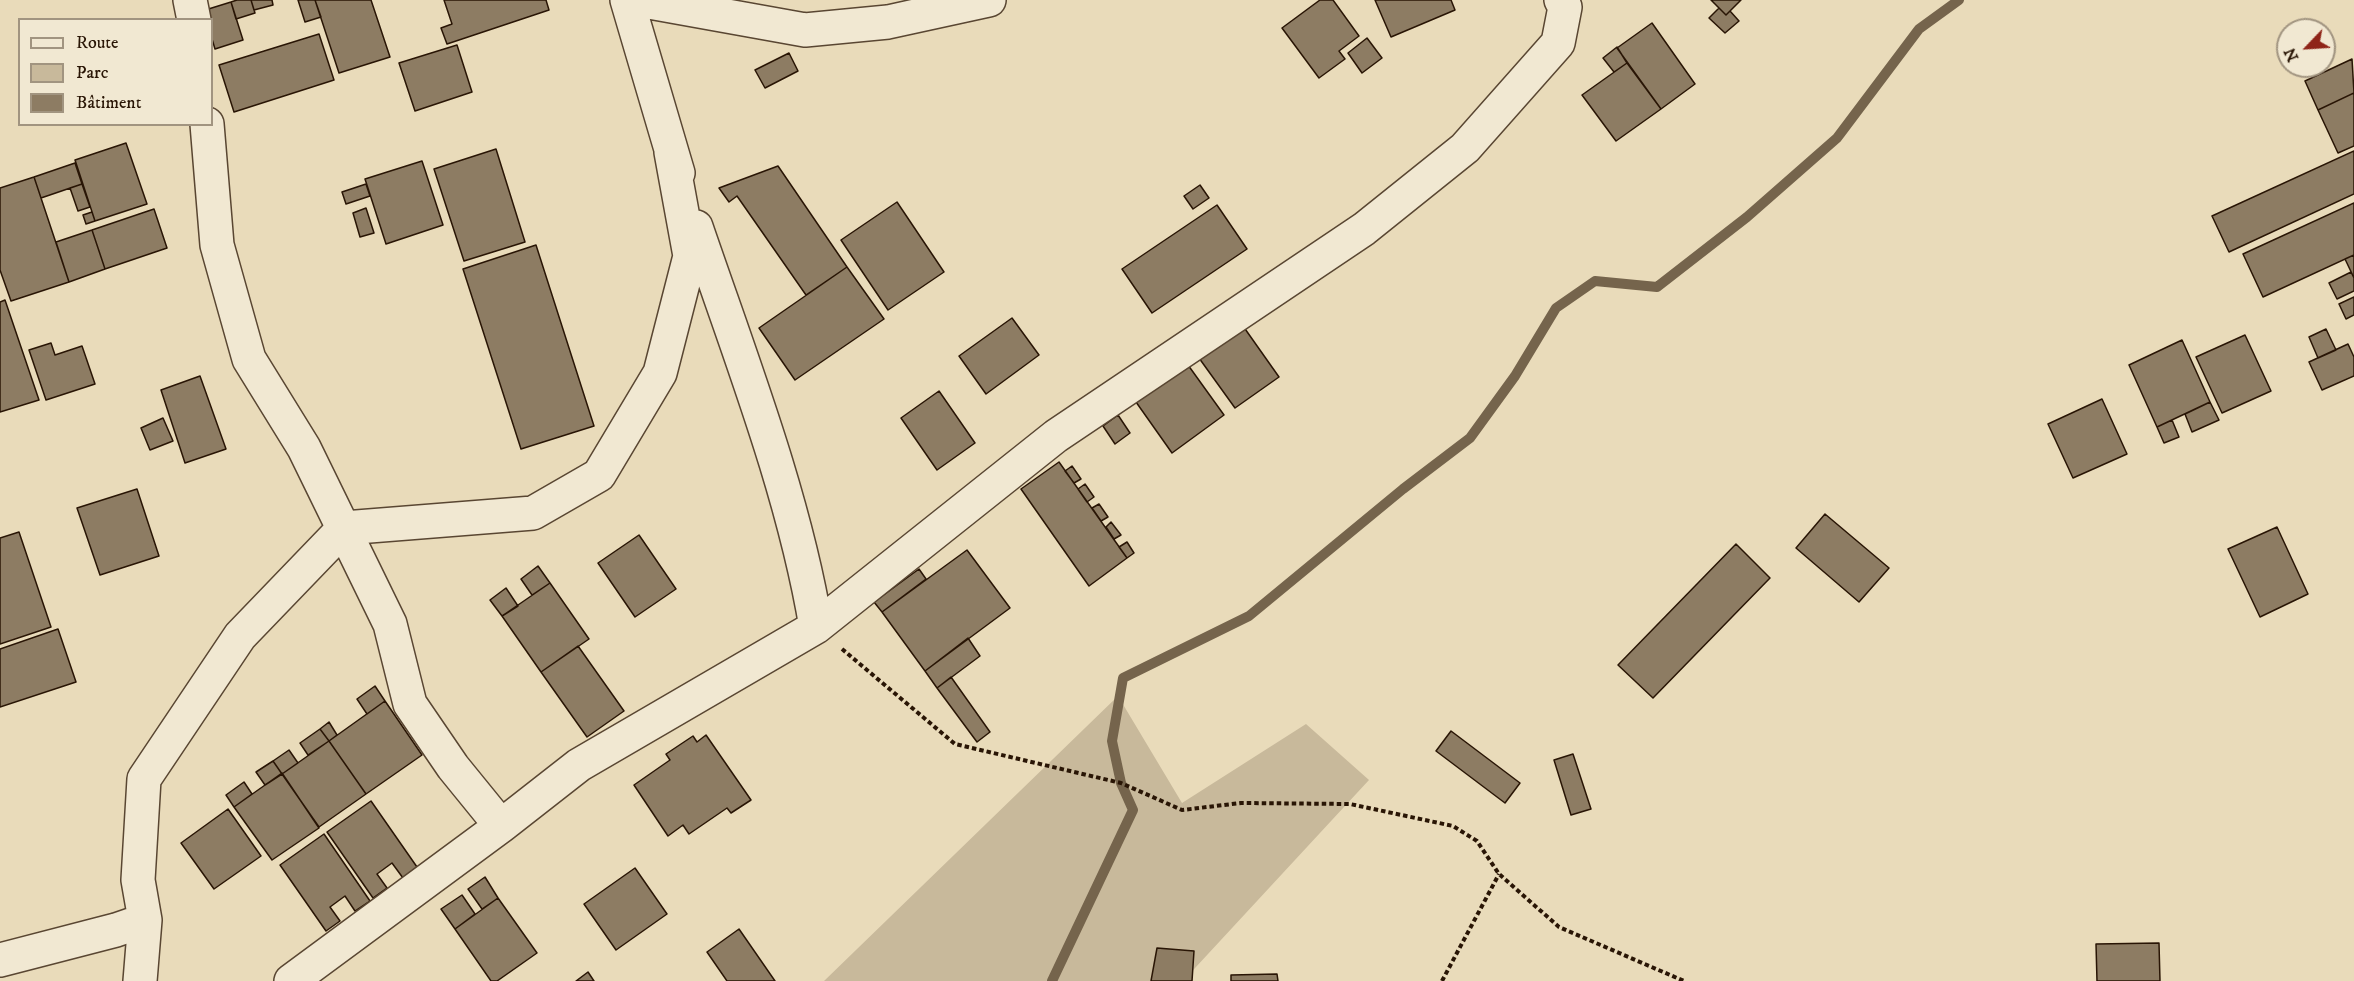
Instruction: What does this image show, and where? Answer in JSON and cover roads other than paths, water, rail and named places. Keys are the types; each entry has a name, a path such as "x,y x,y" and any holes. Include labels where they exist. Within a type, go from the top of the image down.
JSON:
{"street":[{"path":"190,0 194,18"},
{"path":"627,0 671,152 770,447 809,583 816,627"},
{"path":"638,0 805,30 888,22 989,0"},
{"path":"291,981 501,826 579,765 816,627 1056,436 1364,229 1465,148 1558,43 1565,7 1561,0"},
{"path":"207,126 217,245 249,359 304,448 390,624 410,704 453,768 501,826"},
{"path":"140,981 145,920 138,880 144,779 240,636 344,528 533,513 599,475 660,373 690,256 671,152"},
{"path":"0,960 116,930 145,920"}],"waterway":[{"path":"1052,981 1133,810 1121,783 1112,741 1123,678 1249,616 1403,489 1470,438 1515,376 1556,308 1595,281 1657,287 1747,217 1837,138 1919,29 1959,0"}]}
